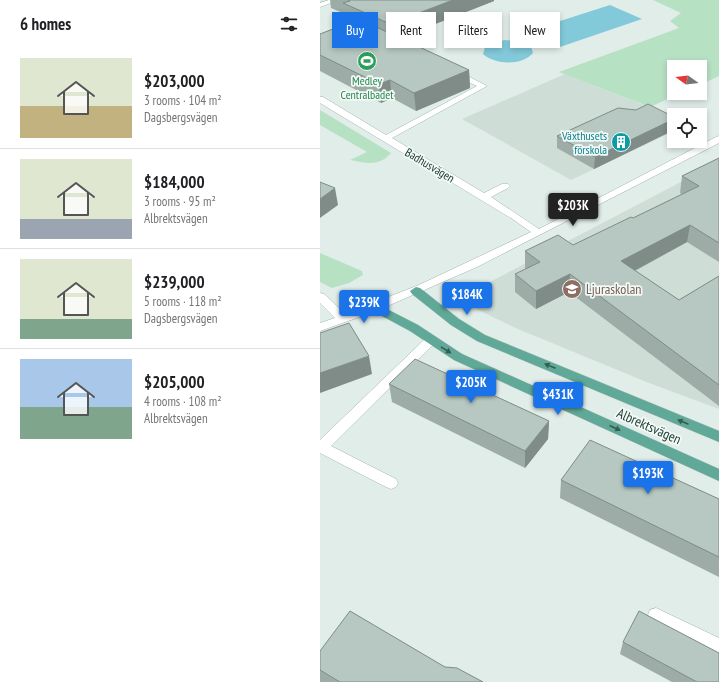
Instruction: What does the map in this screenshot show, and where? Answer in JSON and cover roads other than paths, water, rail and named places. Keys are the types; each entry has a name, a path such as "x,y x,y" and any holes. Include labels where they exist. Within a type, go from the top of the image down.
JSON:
{"main road":[{"name":"Albrektsvägen","path":"416,291 455,322 482,338 719,437"},
{"name":"Albrektsvägen","path":"375,307 414,328 458,357 719,475"}],"street":[{"path":"320,5 336,0"},
{"path":"386,138 483,86 450,71"},
{"name":"Badhusvägen","path":"320,98 515,216 538,233"},
{"path":"320,327 416,291 538,233 719,139"},
{"path":"484,197 505,186"},
{"path":"320,297 343,319"},
{"path":"391,483 321,447 431,340"},
{"path":"656,615 719,646"}],"water":[{"path":"610,5 642,19 560,47 560,21"},
{"path":"510,40 510,48 532,48 533,53 516,62 501,62 488,58 483,54 485,48 502,48 502,41"}],"place":[{"name":"Medley Centralbadet","path":"367,61"},
{"name":"Växthusets förskola","path":"621,142"},
{"name":"Ljuraskolan","path":"572,289"}]}
